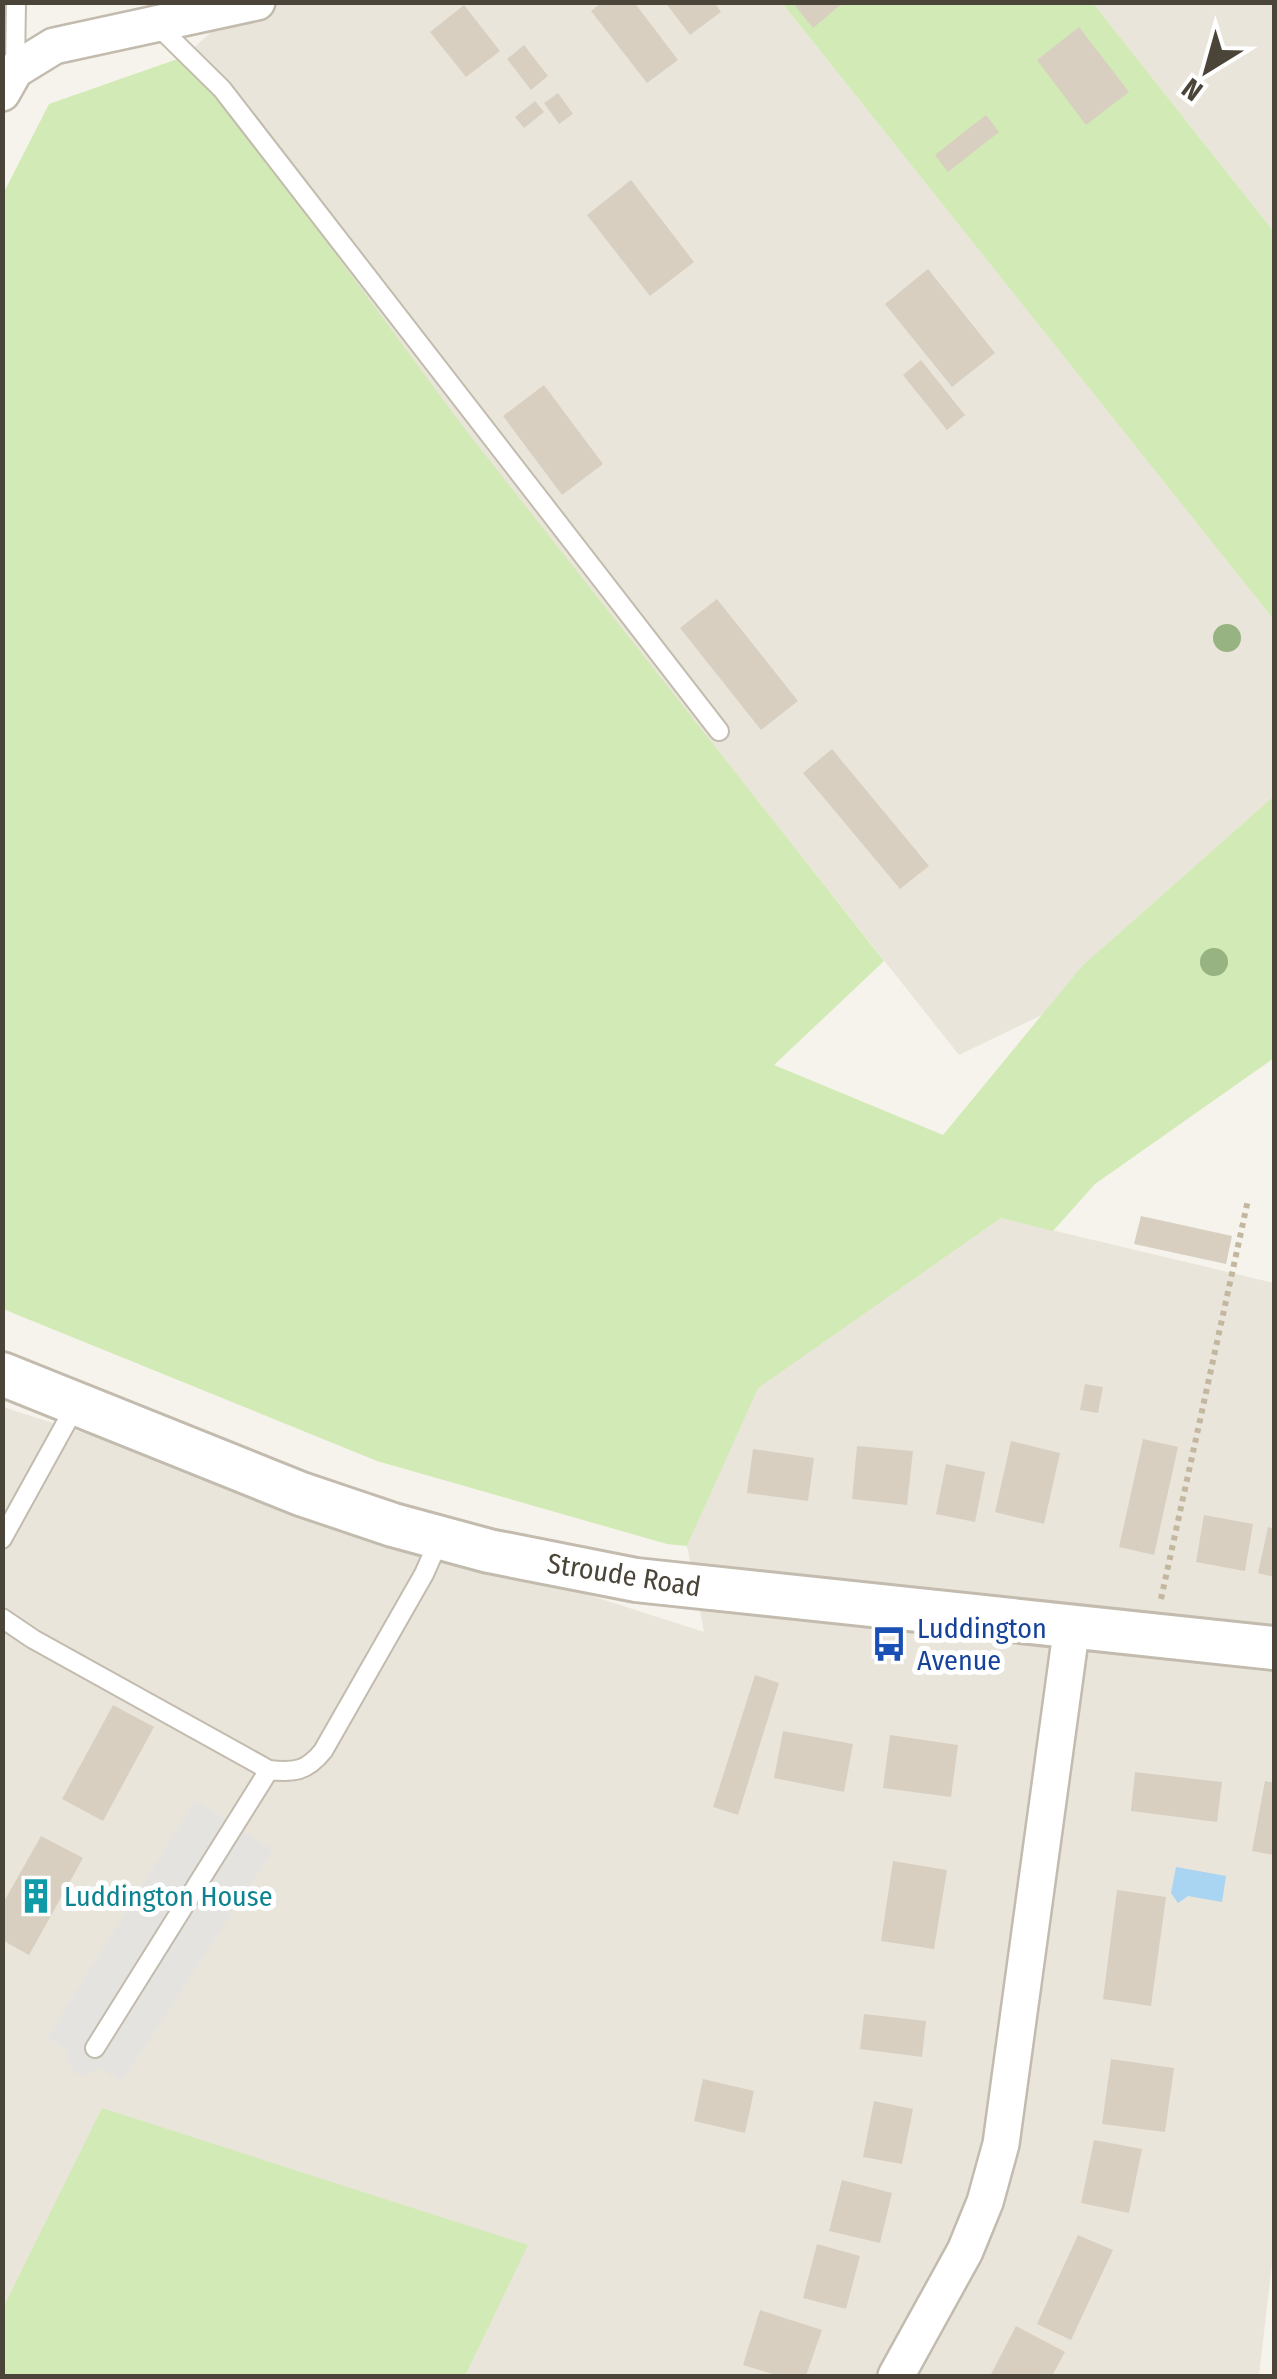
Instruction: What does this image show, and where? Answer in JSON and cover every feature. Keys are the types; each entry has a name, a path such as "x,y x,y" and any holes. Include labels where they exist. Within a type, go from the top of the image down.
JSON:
{"street":[{"path":"9,82 54,46 258,2"},
{"name":"Stroude Road","path":"2,1374 301,1494 489,1551 636,1580 1274,1648"},
{"path":"896,2376 965,2251 985,2202 1001,2144 1069,1626"}],"lane":[{"path":"9,82 16,2"},
{"path":"156,24 222,89 718,731"},
{"path":"2,1539 76,1404"},
{"path":"2,1618 269,1770 293,1772 312,1766 323,1751 424,1574 440,1537"},
{"path":"95,2048 269,1770"}],"path":[{"path":"1155,1634 1248,1200"}],"shaded area":[{"path":"243,3 782,3 1274,620 1274,796 1083,965 1048,1012 959,1055 175,65"},
{"path":"1093,3 1274,3 1274,232"},
{"path":"1001,1218 1274,1283 1274,2246 1259,2376 465,2376 527,2245 3,2308 3,1407 704,1632 687,1546 757,1388"},
{"path":"195,1800 273,1850 122,2082 100,2068 85,2076 76,2074 67,2062 68,2051 47,2038"}],"green space":[{"path":"782,3 1093,3 1274,232 1274,620"},
{"path":"189,55 461,424 884,961 774,1065 943,1135 1083,965 1274,796 1274,1058 1095,1184 1053,1231 1001,1218 758,1388 687,1546 667,1544 377,1461 3,1309 2,196 49,104"},
{"path":"102,2108 528,2245 465,2376 3,2376 3,2308"}],"water":[{"path":"1176,1867 1226,1876 1222,1902 1188,1896 1178,1903 1171,1893"}],"building":[{"path":"602,2 634,2 678,60 647,83 591,11"},
{"path":"665,2 714,2 721,12 690,35"},
{"path":"792,2 844,2 813,28"},
{"path":"464,5 500,51 466,77 430,32"},
{"path":"1079,27 1129,92 1086,125 1037,60"},
{"path":"524,45 548,76 531,90 507,59"},
{"path":"558,93 573,114 559,124 544,103"},
{"path":"535,101 544,112 524,128 515,117"},
{"path":"986,115 999,132 948,172 935,155"},
{"path":"631,180 694,262 650,296 587,215"},
{"path":"928,269 995,353 952,387 885,304"},
{"path":"921,360 965,415 947,430 903,375"},
{"path":"544,385 603,464 562,495 503,416"},
{"path":"717,599 798,701 761,730 680,628"},
{"path":"832,749 929,866 900,889 803,773"},
{"path":"1141,1216 1232,1236 1226,1264 1134,1244"},
{"path":"1085,1384 1103,1387 1098,1413 1080,1410"},
{"path":"1143,1439 1178,1447 1154,1555 1119,1547"},
{"path":"1011,1441 1060,1453 1044,1524 995,1512"},
{"path":"857,1446 913,1451 907,1505 852,1499"},
{"path":"753,1449 814,1458 808,1501 747,1493"},
{"path":"946,1464 985,1472 975,1522 936,1514"},
{"path":"1204,1515 1253,1524 1245,1571 1196,1562"},
{"path":"1268,1527 1274,1529 1274,1577 1258,1573"},
{"path":"755,1675 779,1683 738,1815 713,1807"},
{"path":"113,1705 154,1727 103,1821 62,1799"},
{"path":"783,1731 853,1744 844,1792 774,1778"},
{"path":"890,1735 958,1745 951,1797 883,1788"},
{"path":"1135,1772 1222,1782 1217,1822 1131,1811"},
{"path":"1265,1781 1274,1783 1274,1855 1252,1851"},
{"name":"Luddington House","path":"41,1836 83,1858 29,1955 2,1940 2,1905"},
{"path":"893,1861 947,1870 934,1949 881,1941"},
{"path":"1117,1890 1166,1897 1151,2006 1103,1999"},
{"path":"864,2014 926,2021 922,2057 860,2049"},
{"path":"1111,2059 1174,2068 1165,2132 1102,2124"},
{"path":"703,2079 754,2091 745,2133 694,2121"},
{"path":"874,2101 913,2109 902,2164 863,2157"},
{"path":"1094,2140 1142,2149 1129,2213 1081,2203"},
{"path":"842,2180 892,2193 880,2243 829,2231"},
{"path":"1078,2235 1113,2250 1071,2340 1037,2324"},
{"path":"817,2244 860,2256 846,2309 803,2298"},
{"path":"760,2310 822,2330 806,2376 779,2376 743,2365"},
{"path":"1016,2326 1065,2352 1052,2376 990,2376"}],"place":[{"name":"Luddington Avenue","path":"889,1644"},
{"name":"Luddington House","path":"36,1896"}]}
